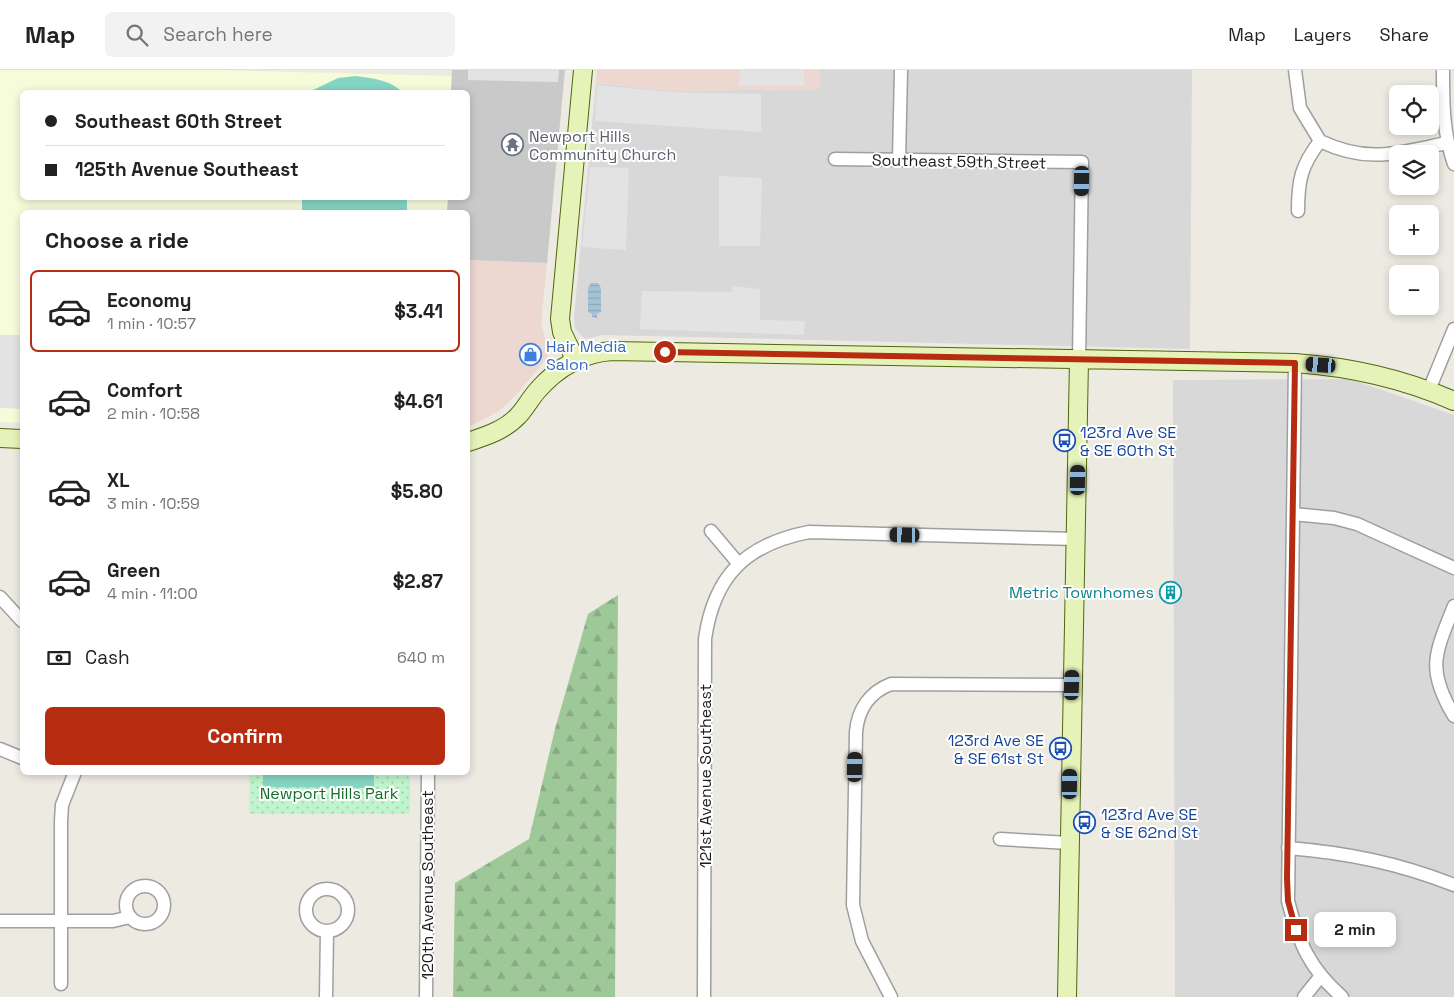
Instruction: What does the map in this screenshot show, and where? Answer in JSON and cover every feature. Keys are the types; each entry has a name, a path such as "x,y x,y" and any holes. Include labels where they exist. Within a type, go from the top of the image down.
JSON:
{"street":[{"path":"575,359 562,332 560,319 583,70"},
{"path":"899,160 900,70"},
{"path":"1296,70 1300,108 1320,141 1338,149 1373,156 1447,143"},
{"path":"1443,70 1443,102 1447,143 1454,164"},
{"path":"1298,210 1300,177 1304,163 1320,141"},
{"name":"Southeast 59th Street","path":"836,159 1082,162 1079,360"},
{"path":"1429,390 1454,330"},
{"path":"470,441 504,428 519,416 546,381 575,359 585,354 612,351 1295,363 1361,371 1429,390 1454,401"},
{"path":"1067,997 1079,360"},
{"path":"1295,363 1288,901 1296,930 1306,955 1320,977 1342,997"},
{"path":"0,438 20,439"},
{"path":"1292,514 1334,518 1357,524 1454,568"},
{"path":"711,531 738,563 772,543 809,532 1077,539"},
{"name":"121st Avenue Southeast","path":"704,997 705,638 718,591 726,577 738,563"},
{"path":"0,597 20,619"},
{"path":"1454,606 1435,661 1439,687 1454,716"},
{"path":"891,997 862,941 855,921 852,892 857,721 873,693 891,684 908,682 1072,685"},
{"path":"0,749 20,757"},
{"path":"60,984 62,805 70,775"},
{"name":"120th Avenue Southeast","path":"426,997 428,775"},
{"path":"1000,839 1069,842"},
{"path":"1288,848 1351,854 1378,860 1454,886"},
{"path":"0,921 113,921 130,917"},
{"path":"326,997 327,931"},
{"path":"1304,997 1320,977"}],"shaded area":[{"path":"0,70 213,70 452,76 451,90 20,90 20,200 448,200 447,210 20,210 20,423 0,422"},
{"name":"Newport Hills Community Church","path":"452,70 565,70 547,263 470,260 470,210 447,210 448,200 470,200 470,90 451,90"},
{"path":"468,70 559,70 558,82 468,80"},
{"path":"597,70 820,70 820,89 671,91 596,83"},
{"path":"740,70 804,70 804,86 739,86"},
{"path":"820,70 1192,70 1190,349 603,335 585,339 575,329 574,316 596,83 671,91 819,89"},
{"path":"356,76 374,79 387,82 400,90 313,90 338,78"},
{"path":"597,85 670,92 761,94 761,132 595,121"},
{"path":"590,167 629,168 626,250 582,247"},
{"path":"719,176 762,178 760,246 719,246"},
{"path":"302,200 407,200 407,210 302,210"},
{"path":"470,260 547,263 541,323 548,350 547,358 516,395 499,411 470,426"},
{"path":"591,283 598,283 601,288 601,312 597,314 597,318 592,317 592,314 588,312 588,288"},
{"path":"733,286 760,289 760,320 805,321 804,335 640,329 642,291 732,292"},
{"path":"0,335 20,335 20,409 0,408"},
{"path":"1350,379 1454,415 1454,997 1175,997 1173,380"},
{"path":"263,775 374,775 374,788 263,787"}],"green space":[{"path":"618,595 615,997 453,997 455,883 529,839 555,729 588,614"},
{"name":"Newport Hills Park","path":"249,775 410,775 410,814 249,814"}],"place":[{"name":"Newport Hills Community Church","path":"513,145"},
{"name":"Hair Media Salon","path":"530,355"},
{"name":"123rd Ave SE & SE 60th St","path":"1064,441"},
{"name":"Metric Townhomes","path":"1170,592"},
{"name":"123rd Ave SE & SE 61st St","path":"1060,749"},
{"name":"123rd Ave SE & SE 62nd St","path":"1085,823"}],"route":[{"path":"665,352 1295,363 1287,878 1288,901 1296,930"}]}
